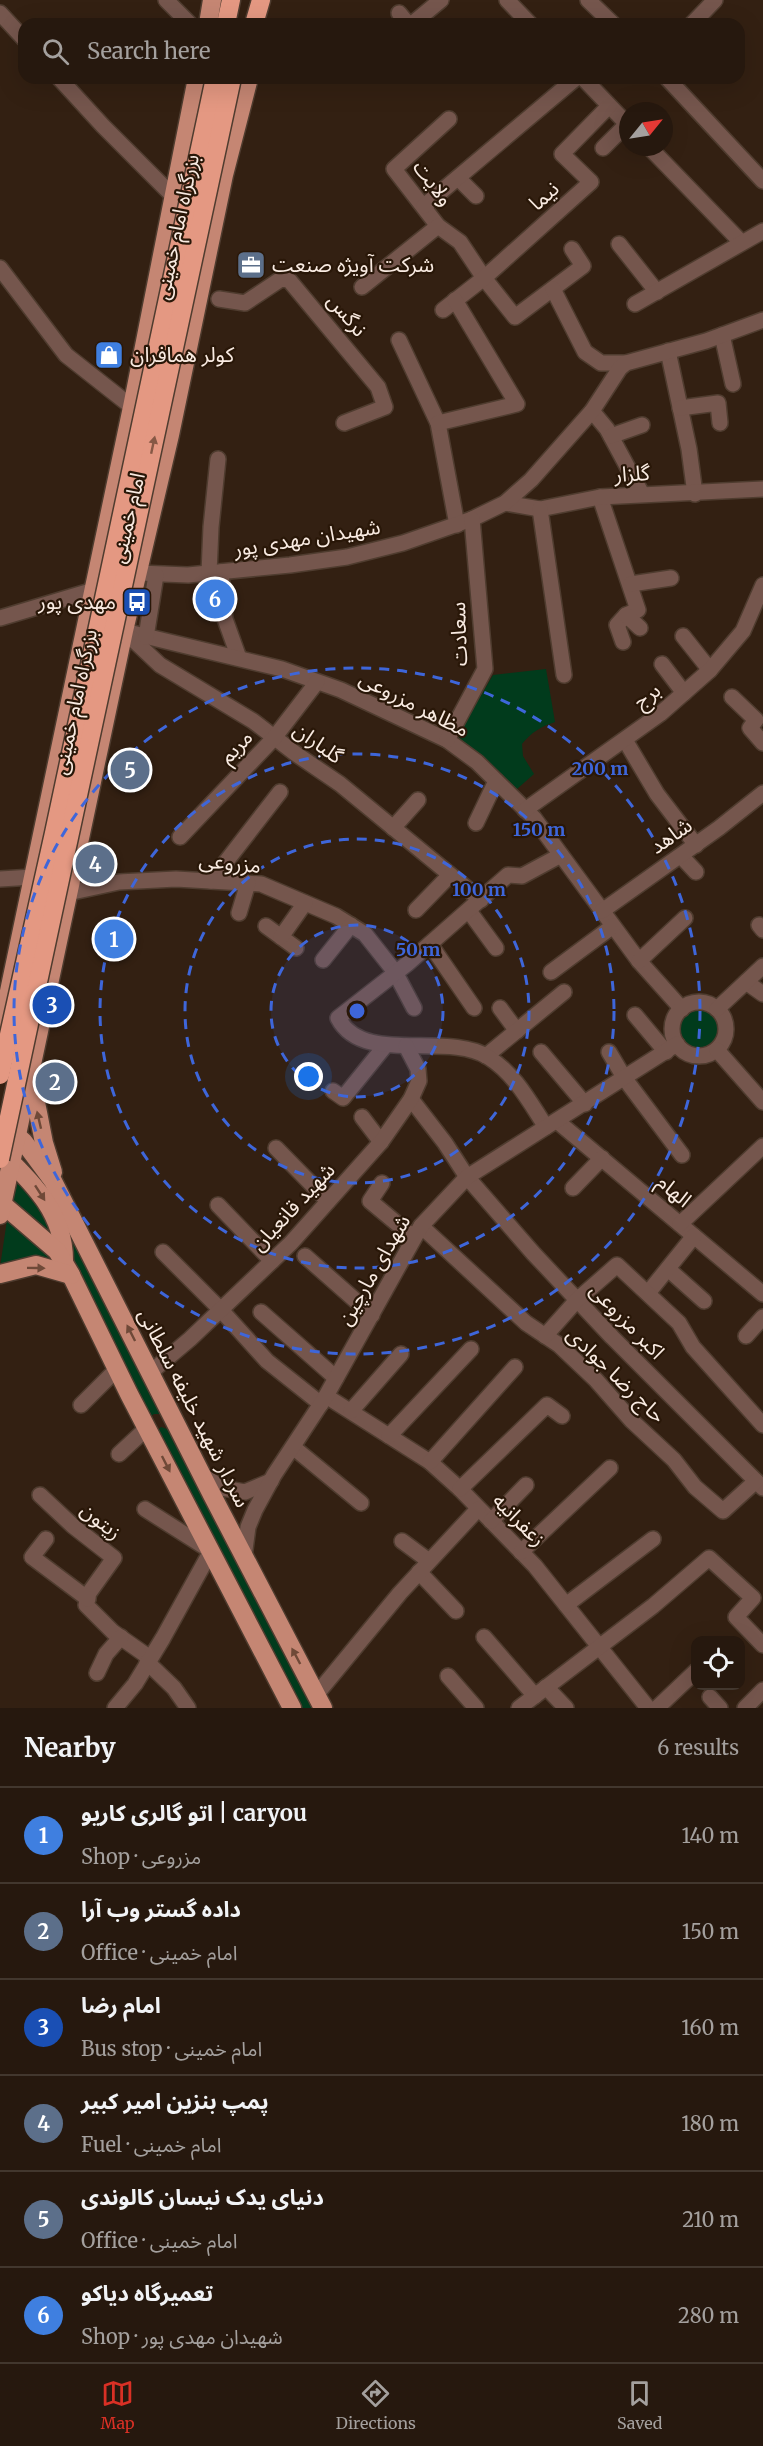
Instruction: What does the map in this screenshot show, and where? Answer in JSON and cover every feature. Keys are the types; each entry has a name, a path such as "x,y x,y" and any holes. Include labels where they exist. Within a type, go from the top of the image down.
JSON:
{"highway":[{"path":"226,18 230,0"},
{"path":"244,18 248,0"},
{"path":"256,18 261,0"},
{"name":"بزرگراه امام خمینی","path":"4,1157 207,152 213,84"},
{"name":"بزرگراه امام خمینی","path":"0,1076 207,152 229,84"},
{"path":"207,152 235,84"}],"main road":[{"path":"209,18 212,0"},
{"path":"264,18 269,0"},
{"name":"امام خمینی","path":"0,1034 132,407 196,84"},
{"name":"امام خمینی","path":"1,1207 4,1157 16,1134 124,631 148,574 184,360 224,175 247,84"},
{"path":"143,350 184,360"},
{"path":"0,965 18,945"},
{"path":"30,1069 44,1143 61,1196"},
{"name":"سردار شهید خلیفه سلطانی","path":"0,1122 24,1142 53,1181 201,1474 320,1701"},
{"path":"4,1157 29,1178 54,1217 64,1247 67,1269"},
{"path":"1,1207 57,1251 292,1708"},
{"path":"0,1275 36,1265 67,1269"},
{"path":"147,1428 161,1420 170,1425 180,1445 201,1474"}],"street":[{"path":"166,0 184,18"},
{"path":"410,18 441,0"},
{"path":"507,0 525,18"},
{"path":"588,0 607,18"},
{"path":"698,18 715,0"},
{"path":"0,13 18,32"},
{"path":"64,84 174,197"},
{"path":"424,206 569,84"},
{"path":"589,84 619,116"},
{"path":"673,84 763,181"},
{"name":"نیما","path":"438,423 517,404 449,305 484,278 591,182 562,154 609,106"},
{"name":"ولایت","path":"448,118 394,169 438,226 460,242 484,278 515,316 553,289"},
{"path":"603,148 619,132"},
{"path":"658,156 741,242"},
{"path":"458,178 476,196"},
{"path":"362,286 438,226"},
{"path":"635,304 763,231"},
{"path":"619,244 657,292"},
{"path":"572,249 584,266 553,289 585,352 601,363 626,363 723,335 763,320"},
{"path":"0,268 66,355 132,407"},
{"name":"نرگس","path":"219,299 245,303 280,279 288,280 378,387 385,407 344,423"},
{"path":"723,335 733,384"},
{"path":"399,340 438,423 457,525"},
{"path":"668,351 689,449 695,494"},
{"name":"شهیدان مهدی پور","path":"148,574 215,573 347,557 403,543 472,519 505,503 531,480 592,411 620,368 626,363"},
{"path":"680,408 718,403 720,423"},
{"path":"592,411 611,436 642,494"},
{"path":"611,436 642,425"},
{"path":"218,459 211,527 215,573 225,619 239,658"},
{"name":"گلزار","path":"505,503 540,509 600,497 763,489"},
{"path":"600,497 638,610 626,615 617,625 623,642"},
{"path":"540,509 564,675"},
{"name":"سعادت","path":"447,740 485,669 472,519"},
{"path":"146,637 148,574"},
{"path":"631,584 670,578"},
{"name":"برج","path":"525,810 625,741 710,670 743,631 763,585"},
{"path":"0,618 94,590"},
{"path":"626,615 640,628"},
{"name":"مظاهر مزروعی","path":"124,631 282,669 341,690 447,740 477,762 525,810 639,961 682,1009"},
{"name":"گلباران","path":"124,631 160,665 253,721 340,784 481,900"},
{"path":"682,636 710,670"},
{"path":"662,664 684,693"},
{"name":"مریم","path":"180,837 274,738 317,682"},
{"path":"732,697 756,720 750,728 763,743"},
{"path":"625,741 657,794 696,845"},
{"path":"476,823 496,781"},
{"path":"211,881 280,792"},
{"name":"شاهد","path":"602,911 681,856 763,793"},
{"path":"393,828 418,800"},
{"path":"561,855 522,876 508,875 430,944 338,1018 342,1026 356,1035 385,1046 452,1046 486,1056 564,992"},
{"path":"681,856 696,872"},
{"path":"417,910 450,874"},
{"path":"0,879 33,877"},
{"name":"مزروعی","path":"68,892 119,882 176,879 261,884 305,903 365,934 395,972 414,1008"},
{"path":"239,913 248,883"},
{"path":"281,937 305,903"},
{"path":"469,911 496,948"},
{"path":"639,961 685,918"},
{"path":"266,926 296,948"},
{"path":"323,960 351,926"},
{"path":"551,972 613,926"},
{"path":"430,944 474,1008"},
{"path":"717,1009 763,966"},
{"path":"746,982 763,994"},
{"path":"634,1015 672,1048 701,1056 717,1050 725,1037 725,1022 717,1009 703,1002 688,1004 682,1009 677,1015 672,1030 672,1048"},
{"path":"500,1008 517,1030"},
{"path":"333,1090 343,1098 385,1046"},
{"name":"شهید قانعیان","path":"151,1372 190,1339 272,1261 381,1142 411,1099 419,1081 418,1069 406,1046"},
{"name":"شهدای مارچین","path":"244,1557 248,1527 271,1481 324,1400 417,1232 467,1177 672,1048"},
{"path":"717,1050 760,1094"},
{"path":"541,1052 585,1104"},
{"path":"609,1052 625,1079 682,1155"},
{"name":"الهام","path":"486,1056 512,1076 551,1124 602,1158 694,1236 760,1287"},
{"name":"اکبر مزروعی","path":"411,1099 467,1177 577,1300 760,1484"},
{"path":"363,1117 381,1142"},
{"path":"680,1224 763,1146"},
{"path":"276,1148 328,1201"},
{"path":"573,1188 602,1158"},
{"name":"حاج رضا جوادی","path":"382,1183 370,1201 417,1232 481,1283 526,1323 559,1345 596,1380 632,1421 674,1460 695,1487 723,1511 760,1484"},
{"path":"218,1204 272,1261"},
{"path":"648,1293 694,1236"},
{"name":"زعفرانیه","path":"163,1252 221,1310 267,1361 324,1400 351,1412 430,1462 460,1489 521,1552 648,1708"},
{"path":"305,1256 372,1315"},
{"path":"545,1336 577,1300 617,1265 679,1323 693,1347 763,1425"},
{"path":"668,1269 704,1301"},
{"path":"261,1312 336,1378"},
{"path":"746,1336 763,1317"},
{"path":"389,1436 471,1349"},
{"path":"351,1412 401,1354"},
{"path":"430,1462 515,1367"},
{"path":"81,1405 117,1369"},
{"path":"460,1489 547,1405 562,1416"},
{"path":"119,1454 147,1428"},
{"path":"293,1447 362,1503"},
{"path":"521,1552 610,1468"},
{"path":"201,1474 222,1488 245,1492 271,1481"},
{"path":"491,1521 526,1485"},
{"name":"زیتون","path":"40,1495 73,1526 114,1558 89,1593 88,1599"},
{"path":"115,1708 135,1684 211,1551 145,1509"},
{"path":"320,1701 424,1566 478,1509"},
{"path":"46,1539 32,1557 88,1599 86,1605 148,1660 174,1688 188,1708"},
{"path":"566,1605 653,1539"},
{"path":"402,1541 424,1566 456,1611"},
{"path":"519,1708 653,1606 709,1558 753,1598 736,1617 763,1645"},
{"path":"97,1673 106,1654 121,1637"},
{"path":"484,1637 540,1691 566,1708"},
{"path":"448,1676 476,1708"},
{"path":"657,1708 691,1676"},
{"path":"745,1708 763,1690"}],"green space":[{"path":"546,669 555,722 537,730 522,744 523,756 534,774 517,789 457,736 493,675"},
{"path":"700,1010 714,1016 720,1030 714,1044 700,1050 686,1044 680,1030 686,1016"},
{"path":"17,1184 36,1202 56,1242 11,1204"},
{"path":"62,1210 164,1414 154,1414 147,1419 84,1290 73,1259"},
{"path":"7,1220 45,1252 55,1267 0,1267"},
{"path":"161,1427 167,1429 187,1468 197,1481 316,1708 298,1708 156,1432"}],"place":[{"name":"شرکت آویژه صنعت","path":"251,265"},
{"name":"کولر همافران","path":"109,355"},
{"name":"تعمیرگاه دیاکو","path":"215,599"},
{"name":"مهدی پور","path":"137,602"},
{"name":"دنیای یدک نیسان کالوندی","path":"130,770"},
{"name":"پمپ بنزین امیر کبیر","path":"95,864"},
{"name":"اتو گالری کاریو | caryou","path":"114,939"},
{"name":"امام رضا","path":"52,1005"},
{"name":"داده گستر وب آرا","path":"55,1082"}]}
